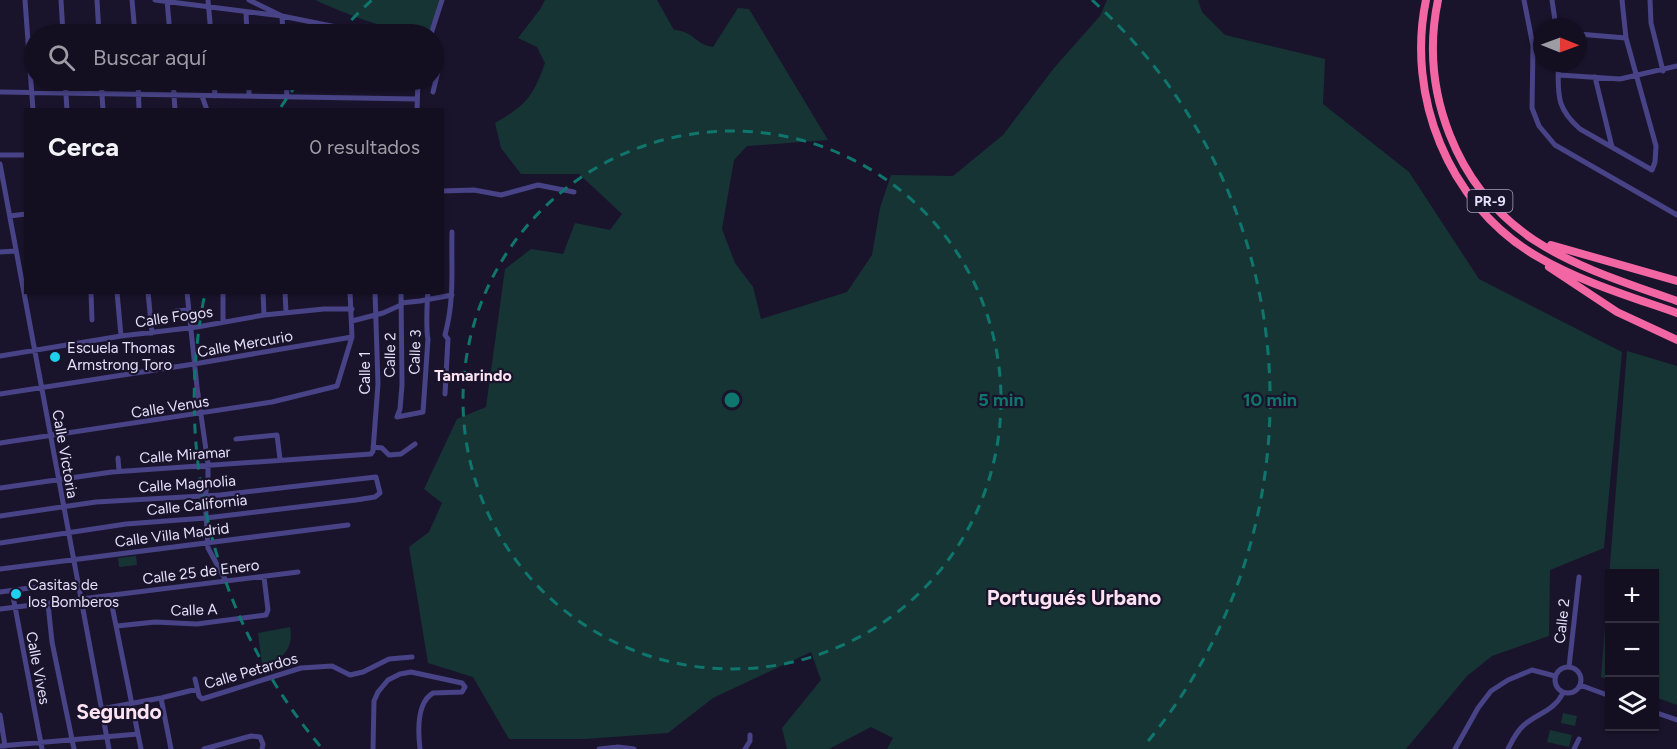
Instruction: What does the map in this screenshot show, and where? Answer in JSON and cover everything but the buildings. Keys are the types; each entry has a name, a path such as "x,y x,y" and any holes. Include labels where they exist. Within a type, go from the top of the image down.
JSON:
{"highway":[{"name":"PR-9","path":"1426,0 1421,53 1426,102 1436,134 1454,171 1477,205 1527,250 1576,276 1677,313"},
{"name":"PR-9","path":"1438,0 1433,32 1434,70 1438,99 1456,150 1473,179 1496,208 1542,245 1577,263 1677,301"},
{"path":"1515,225 1561,249 1677,281"},
{"path":"1527,250 1536,259 1617,312 1677,340"}],"street":[{"path":"25,0 27,24"},
{"path":"61,0 62,24"},
{"path":"97,0 98,24"},
{"path":"132,0 134,24"},
{"path":"155,0 282,16 322,24"},
{"path":"208,0 210,24"},
{"path":"249,0 282,16"},
{"path":"434,24 442,0"},
{"path":"1524,0 1533,46 1532,108 1539,126 1555,145 1677,215"},
{"path":"1552,0 1555,18"},
{"path":"1559,72 1557,92 1562,106 1572,121 1580,129 1652,170 1656,146 1626,38 1622,0"},
{"path":"1650,0 1651,23 1663,71"},
{"path":"167,1 169,24"},
{"path":"246,13 247,24"},
{"path":"282,16 282,24"},
{"path":"1587,35 1626,38"},
{"path":"1559,75 1620,79 1677,66"},
{"path":"1595,77 1612,147"},
{"path":"31,90 33,108"},
{"path":"66,90 67,108"},
{"path":"102,90 103,108"},
{"path":"139,90 139,108"},
{"path":"174,90 175,108"},
{"path":"215,90 215,96"},
{"path":"249,90 249,96"},
{"path":"286,90 286,97"},
{"path":"416,90 417,108"},
{"path":"0,92 416,99"},
{"path":"202,96 206,108"},
{"path":"0,155 24,155"},
{"name":"Calle Victoria","path":"0,164 24,293"},
{"path":"444,191 474,190 501,195 538,185 574,192"},
{"path":"10,216 24,214"},
{"path":"445,394 448,339 444,335 453,295 452,232"},
{"path":"0,252 16,251"},
{"name":"Calle Victoria","path":"24,294 109,749"},
{"path":"91,294 92,320"},
{"path":"117,294 121,336"},
{"path":"187,294 189,328 208,464 205,496 208,542 210,553 226,581"},
{"path":"223,294 223,322"},
{"path":"263,294 264,315"},
{"path":"285,294 286,312"},
{"path":"350,294 352,338"},
{"name":"Calle 1","path":"373,450 378,384 375,294"},
{"name":"Calle 2","path":"397,417 402,385 401,294"},
{"path":"150,295 152,333"},
{"path":"352,321 401,304 420,301 428,295 453,295"},
{"name":"Calle 3","path":"397,417 423,412 429,320 428,295"},
{"name":"Calle Fogos","path":"0,356 286,312 352,309"},
{"path":"176,311 188,310"},
{"name":"Calle Mercurio","path":"0,394 352,338"},
{"name":"Calle Venus","path":"0,443 272,402 337,386 352,338"},
{"path":"236,440 277,435 280,459"},
{"path":"373,450 382,448 389,455 401,454 415,444"},
{"name":"Calle Miramar","path":"0,488 119,471 280,459 358,456 373,450"},
{"path":"118,458 119,471"},
{"name":"Calle Magnolia","path":"0,516 129,499 205,496 376,477"},
{"name":"Calle California","path":"0,543 126,524 206,518 375,497 380,493 376,477"},
{"name":"Calle Villa Madrid","path":"0,569 348,525"},
{"name":"Calle 25 de Enero","path":"0,609 298,572"},
{"name":"Calle A","path":"117,626 155,622 210,623 263,616 268,613 264,577"},
{"name":"Calle 2","path":"1569,667 1579,577"},
{"path":"0,592 58,584"},
{"name":"Calle Vives","path":"12,591 42,746"},
{"path":"110,596 141,749"},
{"path":"48,604 52,642 74,749"},
{"name":"Calle Petardos","path":"101,709 197,689 202,699 255,681 308,668 332,666 350,675 360,673 389,659 412,657"},
{"path":"1569,667 1574,668 1581,675 1580,685 1570,694 1563,693 1556,686 1556,676 1561,669 1569,667"},
{"path":"1455,749 1478,708 1491,691 1508,680 1532,670 1556,676"},
{"path":"373,749 374,700 388,680 395,675 411,672 460,681 465,687 462,692 433,693 424,701 420,726 420,749"},
{"path":"195,680 197,689"},
{"path":"1580,685 1605,694"},
{"path":"1508,749 1518,731 1526,723 1557,704 1563,693"},
{"path":"161,698 171,749"},
{"path":"1659,714 1677,720"},
{"path":"0,715 3,746 42,746 138,734"},
{"path":"204,749 251,735 260,737 263,744 262,749"},
{"path":"745,749 750,741 750,735"},
{"path":"1574,749 1579,739"},
{"path":"599,749 634,749"}],"green space":[{"path":"315,0 440,0 433,24 378,24"},
{"path":"545,0 657,0 674,30 686,33 713,47 738,8 749,9 828,140 747,146 734,160 722,229 735,263 753,287 761,319 847,292 872,255 880,208 891,175 953,176 1003,135 1054,68 1100,16 1107,0 1198,0 1202,12 1225,35 1325,59 1323,104 1409,172 1479,279 1622,352 1604,548 1550,570 1549,636 1492,656 1467,676 1406,749 887,749 893,738 871,727 829,749 787,749 782,728 821,680 811,652 713,698 668,733 584,739 509,739 473,677 428,663 409,547 429,532 442,503 424,489 457,419 486,407 505,269 531,249 563,254 575,223 610,230 622,214 579,174 521,174 501,148 495,123 527,99 545,63 537,47 518,38"},
{"path":"1627,351 1677,366 1677,705 1659,698 1659,569 1610,569"},
{"path":"136,556 137,565 119,567 118,558"},
{"path":"290,627 290,641 285,652 276,660 262,664 258,633"},
{"path":"1605,627 1605,678 1601,677"},
{"path":"1563,713 1577,716 1575,726 1561,723"},
{"path":"1550,730 1572,735 1569,747 1547,742"}],"place":[{"name":"Escuela Thomas Armstrong Toro","path":"55,357"},
{"name":"Casitas de los Bomberos","path":"16,594"}],"district":[{"name":"Tamarindo","path":"473,375"},
{"name":"Portugués Urbano","path":"1074,598"},
{"name":"Segundo","path":"119,712"}]}
